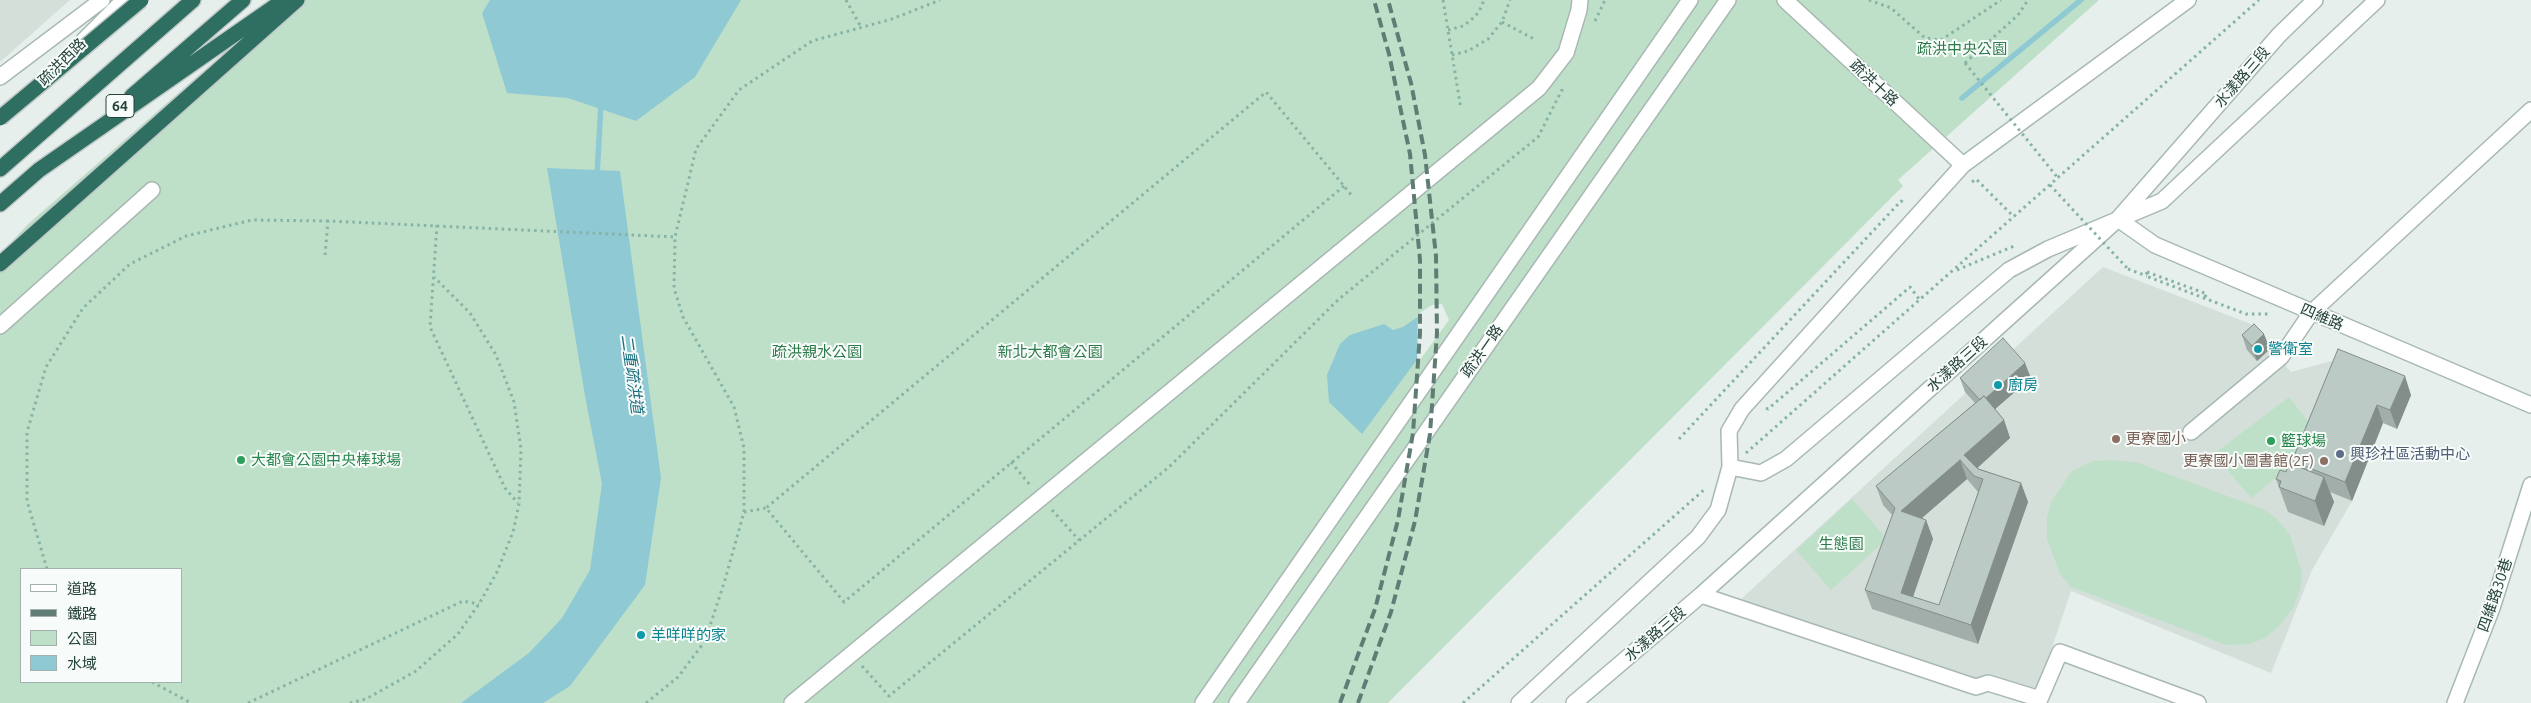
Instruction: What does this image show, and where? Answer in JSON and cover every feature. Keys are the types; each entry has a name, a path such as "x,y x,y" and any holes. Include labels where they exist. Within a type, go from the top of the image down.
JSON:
{"highway":[{"path":"2,116 140,0"},
{"name":"64","path":"0,170 193,0"},
{"name":"64","path":"0,216 112,113 242,0"},
{"path":"0,204 40,170 284,0"},
{"path":"0,264 297,0"}],"street":[{"name":"疏洪西路","path":"0,77 102,0"},
{"name":"疏洪西路","path":"2,116 124,0"},
{"path":"792,703 1539,88 1566,53 1579,10 1580,0"},
{"name":"疏洪一路","path":"1203,703 1690,0"},
{"name":"疏洪一路","path":"1237,703 1728,0"},
{"name":"疏洪十路","path":"1785,0 1963,165"},
{"path":"1519,703 1698,537 1718,510 1735,463 1729,431 1742,409 1963,165 2188,0"},
{"name":"水漾路三段","path":"1574,703 1701,595 2118,219 2279,35 2315,0"},
{"path":"1735,463 1761,473 1786,459 2009,270 2048,249 2162,201 2377,0"},
{"path":"2191,432 2281,357 2311,313 2531,110"},
{"path":"0,326 152,190"},
{"name":"四維路","path":"2118,219 2155,245 2531,405"},
{"name":"四維路30巷","path":"2455,703 2492,608 2531,485"},
{"path":"1701,595 1976,686 1988,683 2040,699 2060,652 2198,703"}],"path":[{"path":"846,0 861,27"},
{"path":"646,703 678,677 705,640 725,580 744,512 744,448 734,407 683,317 674,288 675,236 696,149 739,90 812,41 892,19 940,0"},
{"path":"1443,0 1461,109"},
{"path":"1448,30 1463,26 1472,20 1479,12 1484,0"},
{"path":"1452,55 1478,46 1488,39 1502,22 1510,0"},
{"path":"1593,26 1605,0"},
{"path":"1869,0 1891,8 1925,38 1941,40 2001,0"},
{"path":"2028,0 2018,15 1965,63 2058,178"},
{"path":"1735,463 2259,0"},
{"path":"1502,22 1536,40"},
{"path":"852,654 889,696 1168,467 1339,299 1538,137 1564,86"},
{"path":"744,512 766,508 1266,92 1352,196"},
{"path":"1976,179 2014,217"},
{"path":"2050,185 2128,269 2146,276 2205,298 2207,294 2147,272 2146,276 2246,314"},
{"path":"766,508 844,602 1344,186"},
{"path":"1679,438 1901,202"},
{"path":"47,568 27,501 27,432 46,367 83,308 130,264 186,236 252,220 436,225 675,236"},
{"path":"325,255 328,221"},
{"path":"436,225 430,327 504,488 519,504"},
{"path":"350,703 366,699 416,671 458,634 479,604 500,564 513,532 519,504 521,449 514,402 496,355 470,313 434,277"},
{"path":"1761,403 1768,409 1910,287 1919,299"},
{"path":"1463,703 1707,487"},
{"path":"248,703 463,601 479,604"},
{"path":"154,683 191,703"}],"shaded area":[{"path":"0,0 70,0 0,62"},
{"name":"更寮國小","path":"2103,267 2251,324 2291,372 2331,361 2345,368 2352,501 2312,570 2271,673 2071,591 2038,689 1992,676 1975,681 1740,600"}],"green space":[{"name":"疏洪親水公園","path":"285,0 2099,0 1898,180 1903,186 1388,703 0,703 0,254 28,224"},
{"name":"籃球場","path":"2289,397 2315,430 2307,453 2251,498 2214,454"},
{"path":"2113,460 2138,463 2263,509 2277,519 2290,535 2302,573 2300,590 2293,608 2279,626 2265,638 2249,644 2226,645 2071,587 2060,574 2047,539 2047,518 2051,502 2072,471 2093,461"},
{"name":"生態園","path":"1852,499 1887,539 1831,590 1796,550"}],"water":[{"path":"490,0 741,0 695,77 636,121 568,98 507,93 482,13"},
{"path":"547,168 620,171 661,478 645,585 570,686 543,703 461,703 529,653 562,618 590,570 602,484 585,396"},
{"path":"1432,307 1447,319 1362,434 1329,402 1327,375 1340,344 1350,335 1384,324 1393,330 1403,327"}],"pier":[{"path":"1442,304 1449,320 1417,364 1418,314 1432,305"}],"building":[{"path":"2254,324 2264,334 2252,346 2242,335"},
{"path":"2003,338 2025,363 1986,398 1984,396 1980,400 1960,378"},
{"name":"興珍社區活動中心","path":"2338,349 2405,376 2390,410 2377,405 2345,482 2292,461"},
{"path":"1984,396 2004,420 1964,455 1978,469 2021,483 1971,625 1865,590 1895,508 1876,486","holes":["1960,460 1974,476 1983,479 1939,605 1901,593 1926,520 1901,511"]},
{"path":"2289,463 2324,477 2315,501 2279,487 2281,481 2276,479 2280,470 2286,472"}],"waterway":[{"path":"1962,98 2081,0"},
{"name":"二重疏洪道","path":"597,176 601,103"}],"railway":[{"path":"1340,703 1375,609 1398,520 1413,433 1420,333 1420,260 1410,154 1389,54 1374,0"},
{"path":"1358,703 1391,612 1415,521 1430,434 1437,333 1436,256 1425,155 1411,83 1388,0"}],"place":[{"name":"警衛室","path":"2258,349"},
{"name":"廚房","path":"1998,385"},
{"name":"更寮國小","path":"2116,439"},
{"name":"籃球場","path":"2271,441"},
{"name":"興珍社區活動中心","path":"2340,454"},
{"name":"大都會公園中央棒球場","path":"241,460"},
{"name":"更寮國小圖書館(2F)","path":"2324,461"},
{"name":"羊咩咩的家","path":"641,635"}],"park label":[{"name":"疏洪中央公園","path":"1962,49"},
{"name":"新北大都會公園","path":"1050,352"}]}
